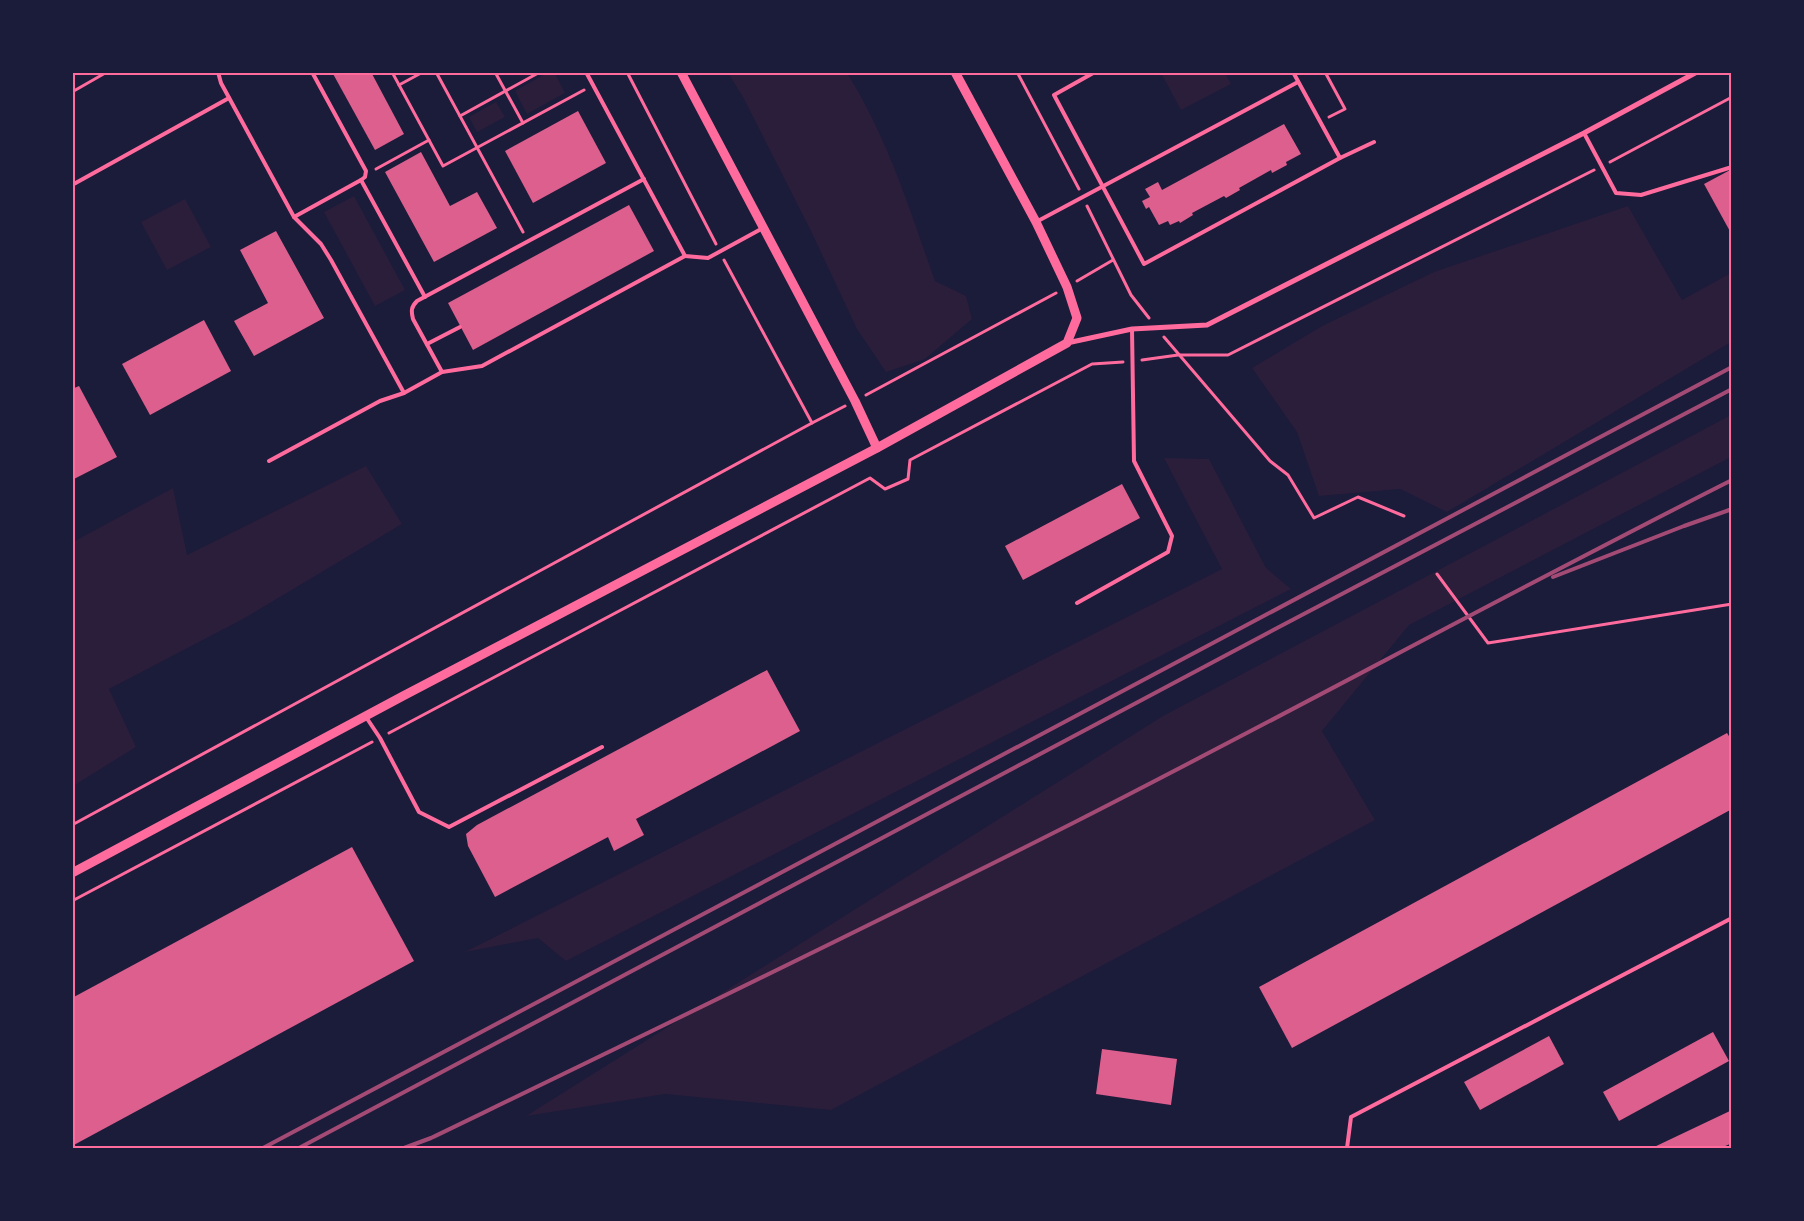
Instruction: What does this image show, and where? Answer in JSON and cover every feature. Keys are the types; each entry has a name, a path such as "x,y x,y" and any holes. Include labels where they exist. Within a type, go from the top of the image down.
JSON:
{"street":[{"path":"681,72 855,401 877,448"},
{"path":"955,72 1036,222 1067,287 1077,318 1067,343"},
{"path":"72,873 877,448 1067,343 1132,329 1207,325 1584,133 1697,72"}],"lane":[{"path":"218,72 221,83 294,217 321,244 404,393"},
{"path":"294,217 361,180 365,177 366,172 312,72"},
{"path":"586,72 685,256"},
{"path":"1095,72 1054,94 1144,264 1340,158 1374,142"},
{"path":"1293,72 1340,158"},
{"path":"1036,222 1298,82"},
{"path":"72,185 229,98"},
{"path":"1584,133 1616,193 1641,195 1732,167"},
{"path":"442,372 413,319 411,312 413,306 424,297 644,179"},
{"path":"361,180 424,297"},
{"path":"269,461 380,401 404,393 442,372 482,366 685,256 708,258 763,228"},
{"path":"427,344 460,326"},
{"path":"1077,603 1168,552 1172,536 1134,461 1132,329"},
{"path":"366,717 380,738 419,812 449,827 602,747"},
{"path":"1347,1148 1351,1116 1732,918"}],"path":[{"path":"72,92 107,72"},
{"path":"392,72 443,166 593,85"},
{"path":"399,85 423,72"},
{"path":"436,72 528,241"},
{"path":"495,72 523,123"},
{"path":"460,116 540,72"},
{"path":"1017,72 1083,197 1131,295 1178,355 1270,461 1288,475 1314,518 1358,497 1404,516"},
{"path":"1320,122 1345,109 1325,72"},
{"path":"72,901 870,478 886,489 908,479 910,460 1092,364 1178,355 1228,355 1602,166 1732,97"},
{"path":"366,172 429,140"},
{"path":"72,825 786,437 1067,287 1113,260"},
{"path":"1437,574 1488,643 1732,604"}],"shaded area":[{"path":"554,72 565,93 527,114 515,91 547,73"},
{"path":"728,73 847,73 874,122 897,174 935,281 966,296 972,319 925,359 886,372 857,329 810,229 743,97"},
{"path":"1161,73 1225,73 1231,84 1181,110"},
{"path":"496,102 505,117 477,132 469,117"},
{"path":"354,196 405,290 375,306 324,212"},
{"path":"185,199 211,247 167,270 141,222"},
{"path":"1628,206 1682,300 1731,273 1731,342 1447,512 1400,489 1319,496 1297,432 1252,368 1322,326 1434,272"},
{"path":"1731,415 1731,457 1409,625 1322,731 1375,820 831,1110 665,1094 526,1116 1163,716"},
{"path":"1164,458 1209,459 1266,568 1291,589 566,961 538,938 465,952 1222,569"},
{"path":"366,466 402,524 243,619 109,689 136,747 73,786 73,542 173,488 187,555"}],"building":[{"path":"332,72 371,72 404,134 375,150"},
{"path":"578,111 606,163 533,203 505,151"},
{"path":"1284,124 1301,154 1286,162 1287,165 1272,173 1271,170 1239,188 1240,190 1226,198 1224,196 1192,213 1193,215 1180,223 1179,221 1170,225 1168,221 1159,225 1149,207 1146,209 1142,201 1150,197 1145,189 1158,182 1162,190"},
{"path":"421,152 450,206 477,192 497,228 434,262 385,172"},
{"path":"1732,169 1732,235 1704,184"},
{"path":"629,205 654,251 473,350 448,303"},
{"path":"276,231 324,318 254,356 234,321 268,303 240,250"},
{"path":"204,320 231,371 150,415 122,364"},
{"path":"79,386 117,457 72,480 72,389"},
{"path":"1122,484 1140,518 1023,580 1005,546"},
{"path":"767,670 800,731 636,819 644,835 614,851 608,837 495,897 468,846 466,834 477,825"},
{"path":"1727,733 1732,741 1732,809 1292,1048 1259,987"},
{"path":"352,847 414,961 72,1146 72,998"},
{"path":"1713,1032 1729,1061 1619,1121 1603,1092"},
{"path":"1549,1036 1564,1064 1480,1110 1464,1082"},
{"path":"1102,1049 1177,1059 1171,1105 1096,1094"},
{"path":"1732,1110 1732,1143 1721,1148 1652,1148"}],"railway":[{"path":"263,1148 1732,367"},
{"path":"299,1148 1279,627 1732,389"},
{"path":"404,1148 431,1138 754,982 995,862 1157,780 1732,480"},
{"path":"1553,577 1732,509"}]}
